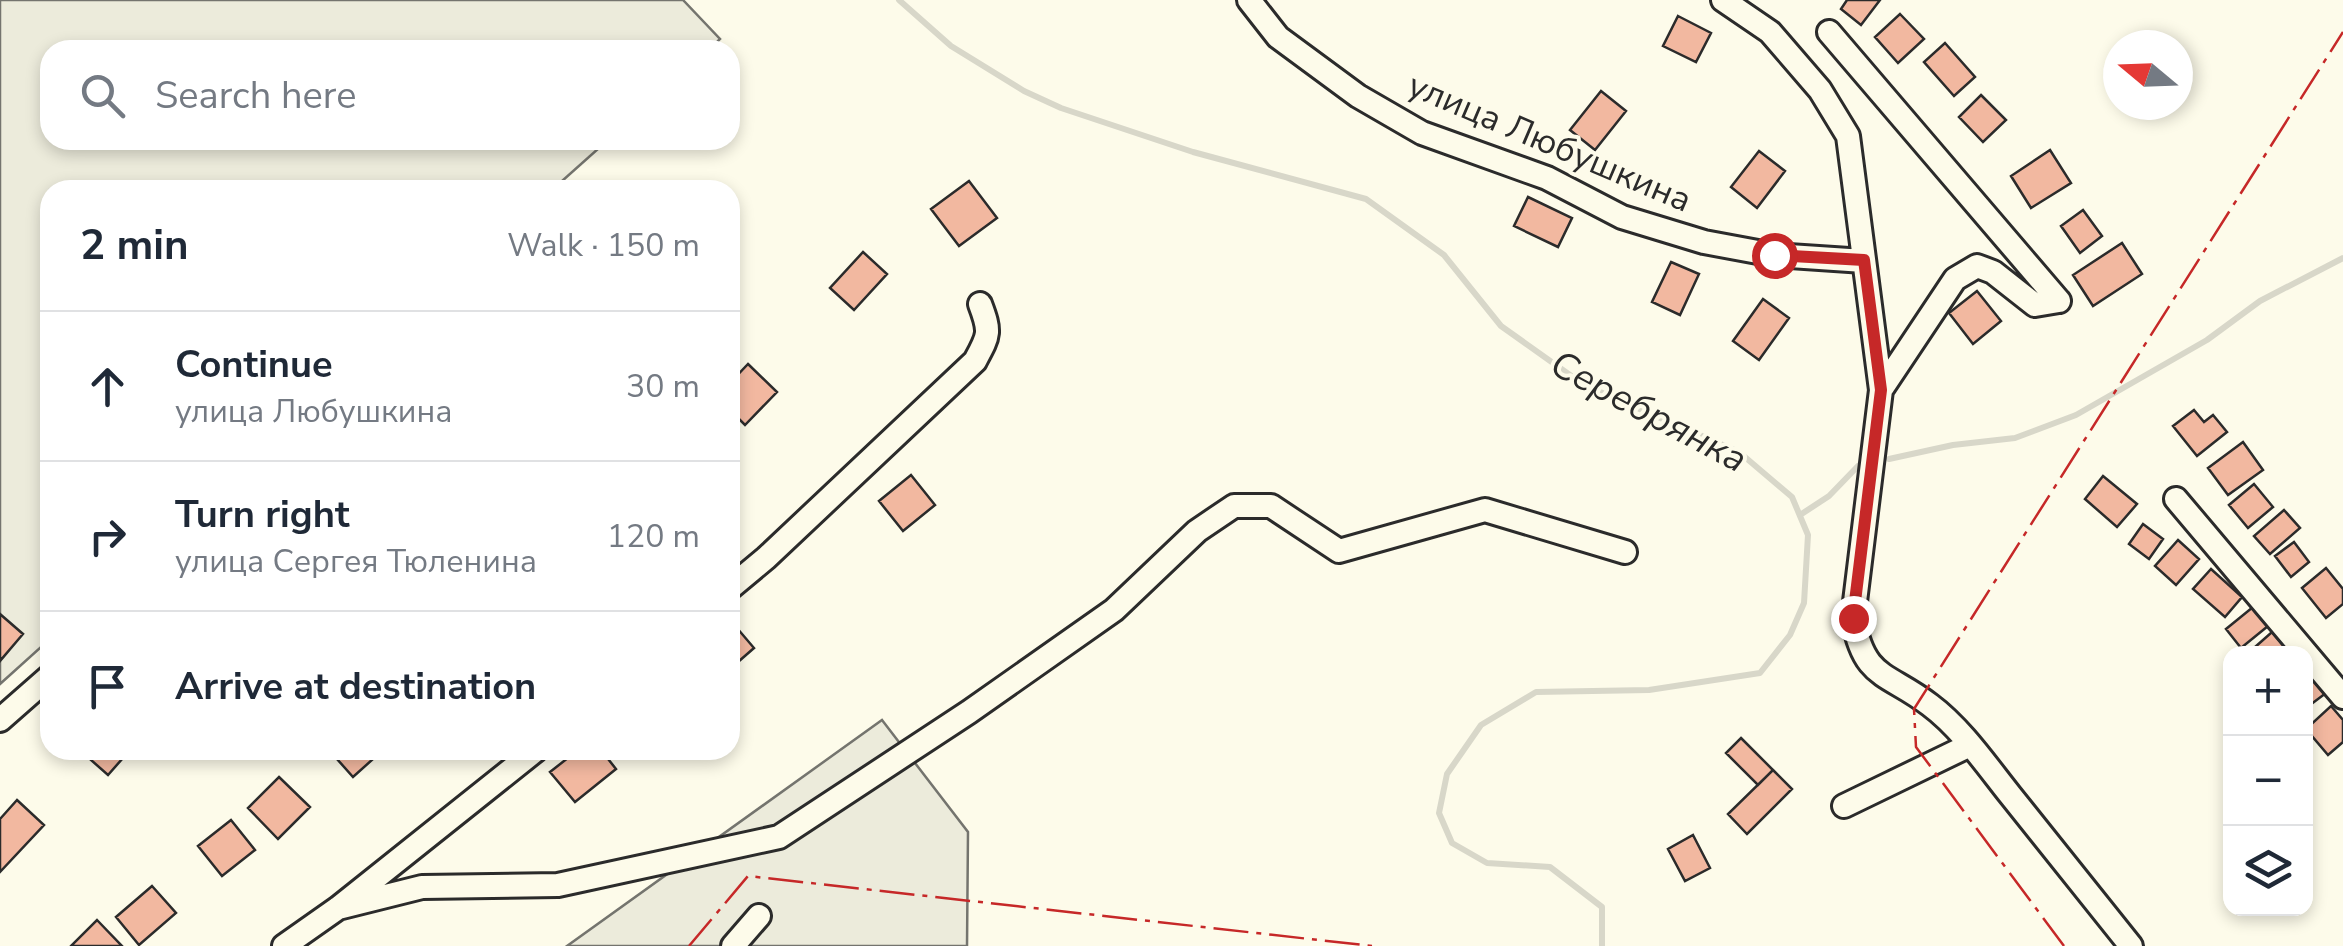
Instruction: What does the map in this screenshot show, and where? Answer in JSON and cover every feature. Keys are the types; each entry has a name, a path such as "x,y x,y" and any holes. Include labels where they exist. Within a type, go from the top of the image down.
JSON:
{"street":[{"name":"улица Любушкина","path":"1249,0 1278,37 1358,96 1422,133 1547,178 1622,217 1704,242 1774,255 1864,260"},
{"path":"1723,0 1770,32 1820,90 1848,136 1881,390 1853,618 1858,645 1878,674 1931,705 1970,745 2131,946"},
{"path":"1829,32 2058,301 2035,305 1993,272 1977,266 1955,279 1881,390"},
{"path":"740,579 974,361 988,337 980,304"},
{"path":"2176,499 2343,697"},
{"path":"338,908 422,886 558,886 779,837 969,712 1114,610 1197,531 1234,506 1271,506 1338,551 1485,510 1626,552"},
{"path":"0,720 40,685"},
{"path":"1844,806 1970,745"},
{"path":"284,946 338,908 523,760"},
{"path":"733,946 760,916"}],"shaded area":[{"path":"0,0 683,0 720,39 40,40 40,150 597,150 563,180 40,180 40,648 0,684"},
{"path":"882,720 968,832 967,946 567,946"}],"building":[{"path":"1847,0 1880,0 1861,25 1841,9"},
{"path":"1900,14 1924,39 1898,63 1875,37"},
{"path":"1678,16 1711,33 1696,62 1663,46"},
{"path":"1945,43 1975,77 1954,96 1924,62"},
{"path":"1601,91 1626,111 1595,150 1570,130"},
{"path":"1981,95 2006,120 1983,142 1959,117"},
{"path":"2050,150 2071,183 2031,208 2011,176"},
{"path":"1759,151 1785,171 1757,208 1731,187"},
{"path":"969,181 997,218 959,246 931,209"},
{"path":"1528,197 1572,218 1558,247 1514,226"},
{"path":"2083,210 2102,236 2080,253 2061,226"},
{"path":"2122,243 2142,274 2093,306 2073,275"},
{"path":"863,252 887,274 854,310 830,288"},
{"path":"1671,262 1699,274 1680,315 1652,302"},
{"path":"1977,291 2001,321 1973,344 1949,313"},
{"path":"1763,299 1789,318 1759,360 1733,341"},
{"path":"748,364 777,392 745,425 740,420 740,372"},
{"path":"2194,410 2204,422 2213,415 2227,432 2197,456 2173,426"},
{"path":"2243,442 2263,470 2228,495 2208,468"},
{"path":"911,475 935,505 903,531 879,501"},
{"path":"2103,476 2137,504 2117,527 2085,499"},
{"path":"2254,484 2273,507 2248,528 2229,505"},
{"path":"2284,510 2300,528 2270,554 2254,536"},
{"path":"2143,524 2163,539 2149,559 2129,544"},
{"path":"2178,540 2199,559 2176,585 2155,566"},
{"path":"2294,542 2309,562 2291,577 2275,556"},
{"path":"2326,568 2343,589 2343,604 2326,618 2302,588"},
{"path":"2211,569 2242,597 2225,617 2193,589"},
{"path":"2253,607 2268,626 2243,646 2226,629"},
{"path":"0,614 23,634 0,661"},
{"path":"740,632 754,648 740,660"},
{"path":"2272,632 2284,646 2256,646"},
{"path":"2313,674 2326,693 2313,703"},
{"path":"2331,706 2343,720 2343,742 2328,755 2313,737 2313,723"},
{"path":"1741,738 1773,770 1758,785 1726,753"},
{"path":"91,760 121,760 108,775"},
{"path":"338,760 372,760 353,777"},
{"path":"565,760 609,760 616,769 575,802 550,772"},
{"path":"1773,770 1792,789 1747,834 1728,814"},
{"path":"279,777 310,807 278,839 248,808"},
{"path":"17,800 44,825 0,872 0,819"},
{"path":"231,820 255,850 222,876 198,846"},
{"path":"1693,835 1710,868 1685,881 1668,849"},
{"path":"152,886 176,913 139,945 116,917"},
{"path":"97,920 122,946 71,946"}],"waterway":[{"name":"Серебрянка","path":"899,0 951,46 1024,91 1061,108 1193,152 1366,199 1444,255 1501,326 1584,385 1739,452 1792,497 1808,535 1804,603 1790,635 1760,673 1649,690 1536,692 1481,725 1447,774 1439,813 1452,843 1487,863 1550,867 1602,907 1602,946"},
{"path":"1889,459 1953,445 2015,438 2076,415 2207,340 2260,301 2343,258"},
{"path":"1800,515 1829,496 1858,466"}],"power":[{"path":"2064,946 1916,747 1914,709 2343,32"},
{"path":"689,946 748,876 1372,946"}],"route":[{"path":"1774,255 1864,260 1881,390 1853,618"}]}
